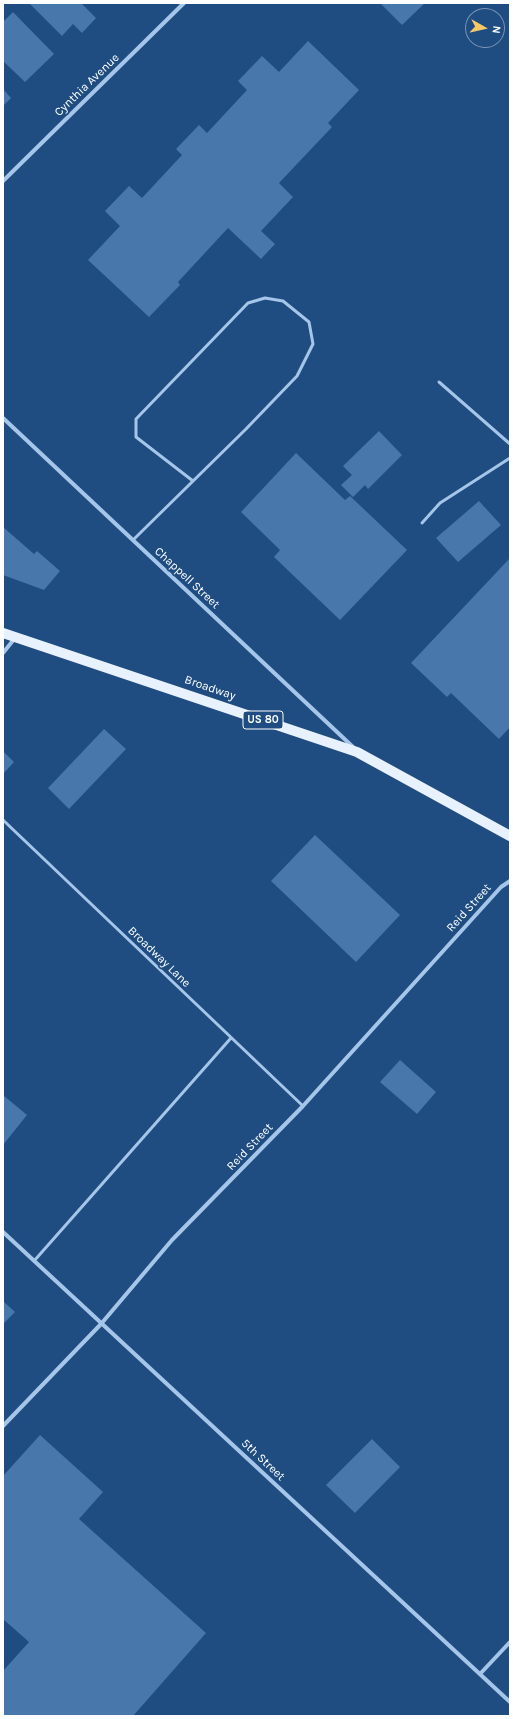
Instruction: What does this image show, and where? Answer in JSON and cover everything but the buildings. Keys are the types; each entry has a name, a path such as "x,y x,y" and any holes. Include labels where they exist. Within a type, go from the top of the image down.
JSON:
{"main road":[{"name":"Broadway","path":"3,633 17,636 357,752 510,836"}],"street":[{"name":"Cynthia Avenue","path":"3,181 184,3"},
{"name":"Chappell Street","path":"3,418 357,752"},
{"path":"3,653 17,636"},
{"name":"Reid Street","path":"3,1426 101,1324 172,1240 303,1106 501,887 510,881"},
{"name":"5th Street","path":"3,1232 510,1702"},
{"path":"480,1674 510,1642"}],"lane":[{"path":"133,540 246,429 297,376 313,344 308,322 283,301 265,298 248,303 136,419 136,437 193,481"},
{"path":"439,382 510,444"},
{"path":"422,523 440,503 510,458"},
{"name":"Broadway Lane","path":"3,820 303,1106"},
{"path":"34,1261 232,1038"}]}
